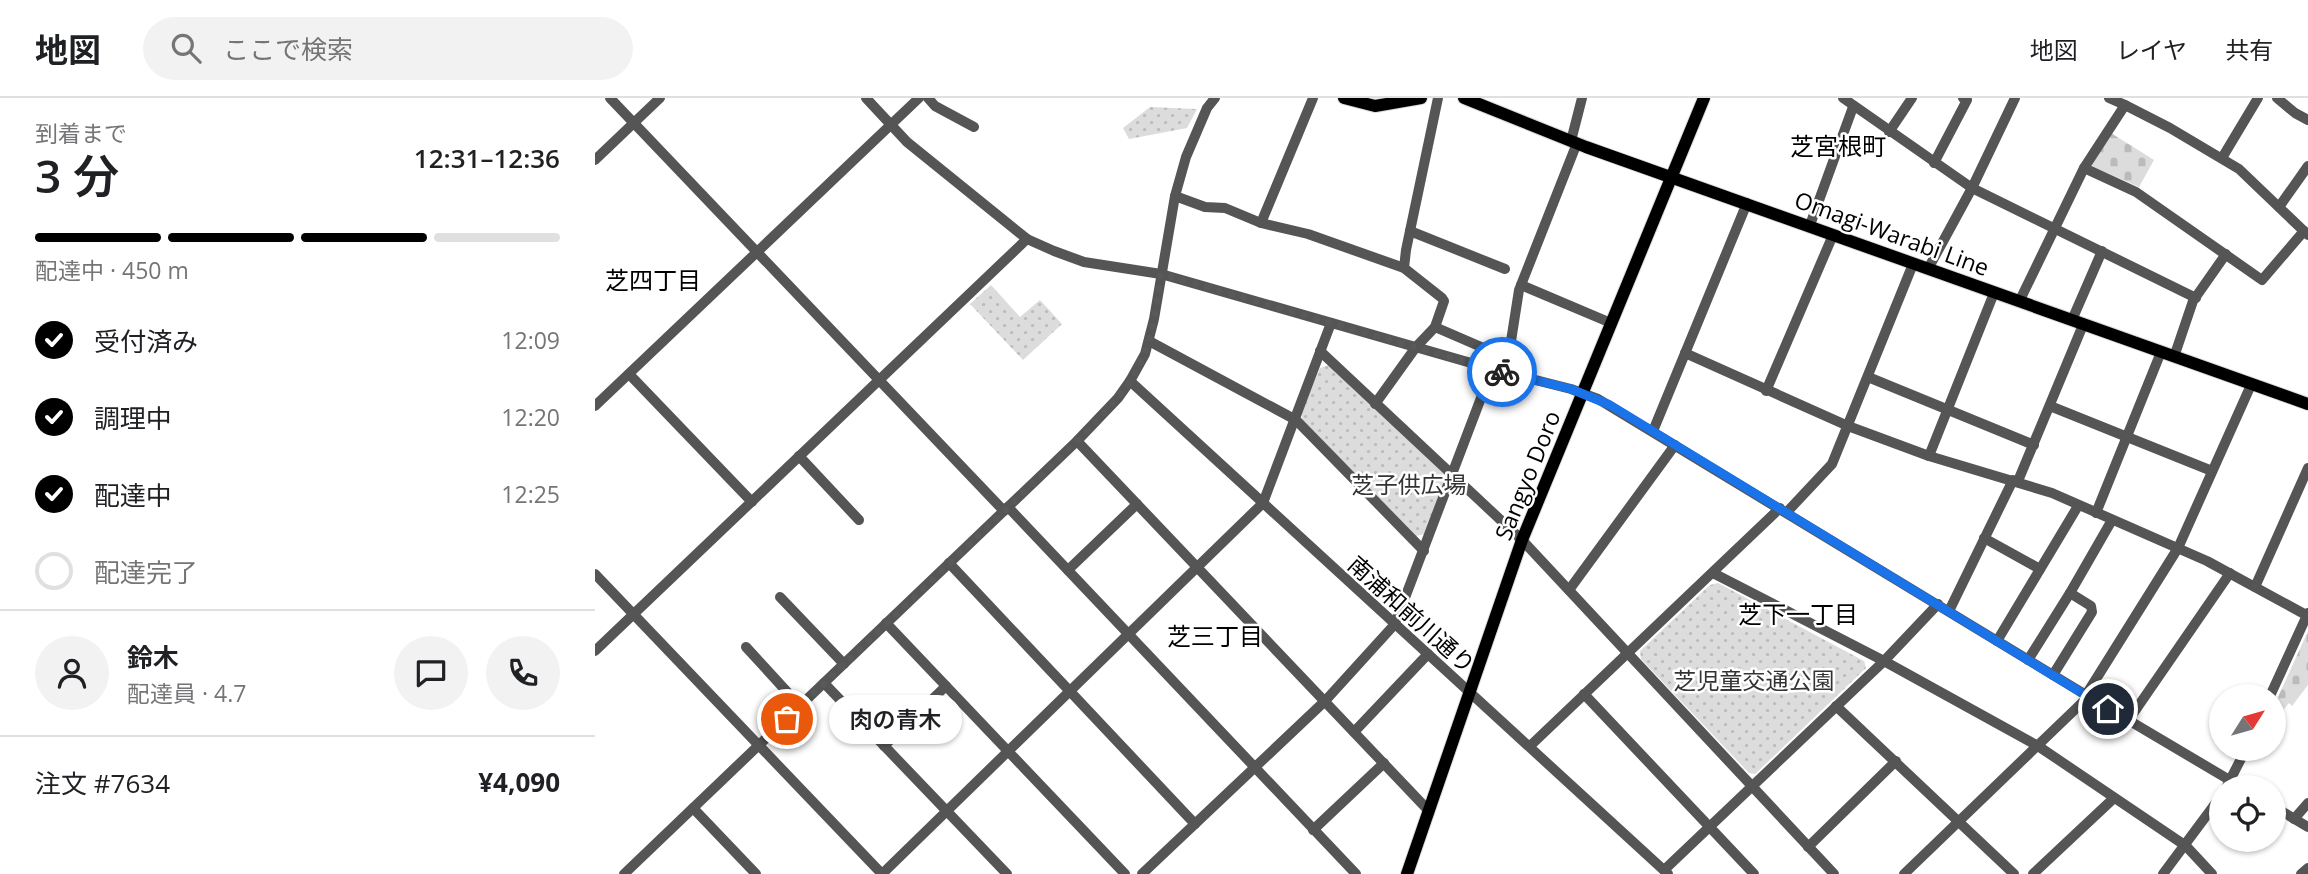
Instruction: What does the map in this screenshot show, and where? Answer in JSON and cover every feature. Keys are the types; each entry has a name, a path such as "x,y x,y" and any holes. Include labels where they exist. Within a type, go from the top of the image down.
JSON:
{"main road":[{"path":"1344,98 1375,106 1421,98"},
{"name":"Omagi-Warabi Line","path":"1464,98 1574,142 2251,385 2307,402"},
{"name":"Sangyo Doro","path":"1407,874 1522,540 1704,98"}],"street":[{"path":"610,98 880,380 1068,570 1356,874"},
{"path":"595,160 660,98"},
{"path":"866,98 890,125 1027,239 1084,262 1161,274 1582,393 1610,405 2215,775"},
{"path":"595,406 919,98"},
{"path":"927,98 935,106 974,127"},
{"path":"624,874 1111,407 1130,382 1149,341 1175,196 1186,157 1207,108 1215,98"},
{"path":"1261,223 1313,98"},
{"path":"1404,268 1438,98"},
{"path":"1506,373 1521,285 1574,142 1582,98"},
{"path":"1843,98 1972,188 2196,298"},
{"path":"1889,132 1912,98"},
{"path":"1934,163 1967,100 1963,98"},
{"path":"1928,269 1972,188 2015,98"},
{"path":"2084,168 2136,192 2262,280 2306,233 2239,169 2109,98"},
{"path":"2222,158 2258,98"},
{"path":"2277,98 2308,120"},
{"path":"2020,300 2084,168 2125,105"},
{"path":"1810,225 1853,107"},
{"path":"2279,207 2308,166"},
{"path":"1175,196 1205,207 1225,208 1261,223 1308,234 1404,268 1444,300 1435,327 1416,347 1375,404"},
{"path":"1653,431 1747,203"},
{"path":"1411,231 1505,269"},
{"path":"1766,391 1833,235"},
{"path":"595,651 1027,239"},
{"path":"1949,611 2050,406 2102,251"},
{"path":"2174,356 2196,298 2226,254"},
{"path":"1530,746 1832,464 1913,264"},
{"path":"1521,285 1611,323"},
{"path":"1929,456 1994,293"},
{"path":"595,574 882,874 1263,503 1331,323"},
{"path":"1435,327 1509,359"},
{"path":"1149,341 1296,420 1424,551"},
{"path":"1320,351 1522,540 1834,874"},
{"path":"2096,513 2161,352"},
{"path":"1685,353 1848,426 1929,456 2015,481 2096,513 2230,573 2308,615 2276,684"},
{"path":"1142,874 1325,701 1395,624 1492,369"},
{"path":"629,374 751,502"},
{"path":"1868,377 2033,445"},
{"name":"南浦和前川通り","path":"1130,382 1666,872"},
{"path":"1904,874 2087,696 2178,548 2251,385"},
{"path":"2050,406 2212,471"},
{"path":"1077,441 1428,810"},
{"path":"1569,590 1675,444"},
{"path":"799,456 859,520"},
{"path":"2255,587 2308,468"},
{"path":"1068,570 1136,504"},
{"path":"1997,641 2078,506"},
{"path":"2028,660 2112,520"},
{"path":"1984,538 2040,569"},
{"path":"949,563 1195,824"},
{"path":"1713,573 1884,661 2038,746 2186,846 2212,874"},
{"path":"2128,721 2230,573"},
{"path":"2053,675 2092,612 2091,606 2070,593"},
{"path":"780,597 843,664"},
{"path":"1666,872 1751,786 1884,661 1938,604"},
{"path":"886,623 1125,874"},
{"path":"746,647 800,706"},
{"path":"1354,732 1428,654"},
{"path":"824,683 1007,874"},
{"path":"884,746 946,686"},
{"path":"1584,694 1754,874"},
{"path":"1836,706 2014,874"},
{"path":"1808,846 1896,761"},
{"path":"1313,830 1384,764"},
{"path":"2033,874 2115,798"},
{"path":"2294,819 2308,803"},
{"path":"694,808 756,874"},
{"path":"2163,874 2209,813"},
{"path":"2286,814 2308,827"},
{"path":"2301,874 2308,868"}],"green space":[{"path":"1150,107 1197,109 1187,128 1129,139 1123,128"},
{"path":"2111,133 2154,160 2139,187 2093,167 2091,163"},
{"path":"991,285 1020,317 1040,300 1062,324 1023,360 970,304"},
{"name":"芝子供広場","path":"1329,365 1444,474 1445,480 1425,534 1416,536 1303,422 1301,414 1320,368"},
{"name":"芝児童交通公園","path":"1718,583 1864,661 1866,668 1755,774 1749,773 1641,659 1640,651 1710,585"},
{"path":"2308,631 2308,685 2292,706 2289,703 2286,707 2284,684"}],"way so far":[{"path":"787,719 1077,441 1118,398 1145,354 1161,274 1502,372"}],"place":[{"name":"肉の青木","path":"787,719"}],"district":[{"name":"芝宮根町","path":"1838,145"},
{"name":"芝四丁目","path":"653,279"},
{"name":"芝下一丁目","path":"1798,613"},
{"name":"芝三丁目","path":"1215,635"}],"route":[{"path":"1502,372 1571,389 1610,405 2108,709"}]}
